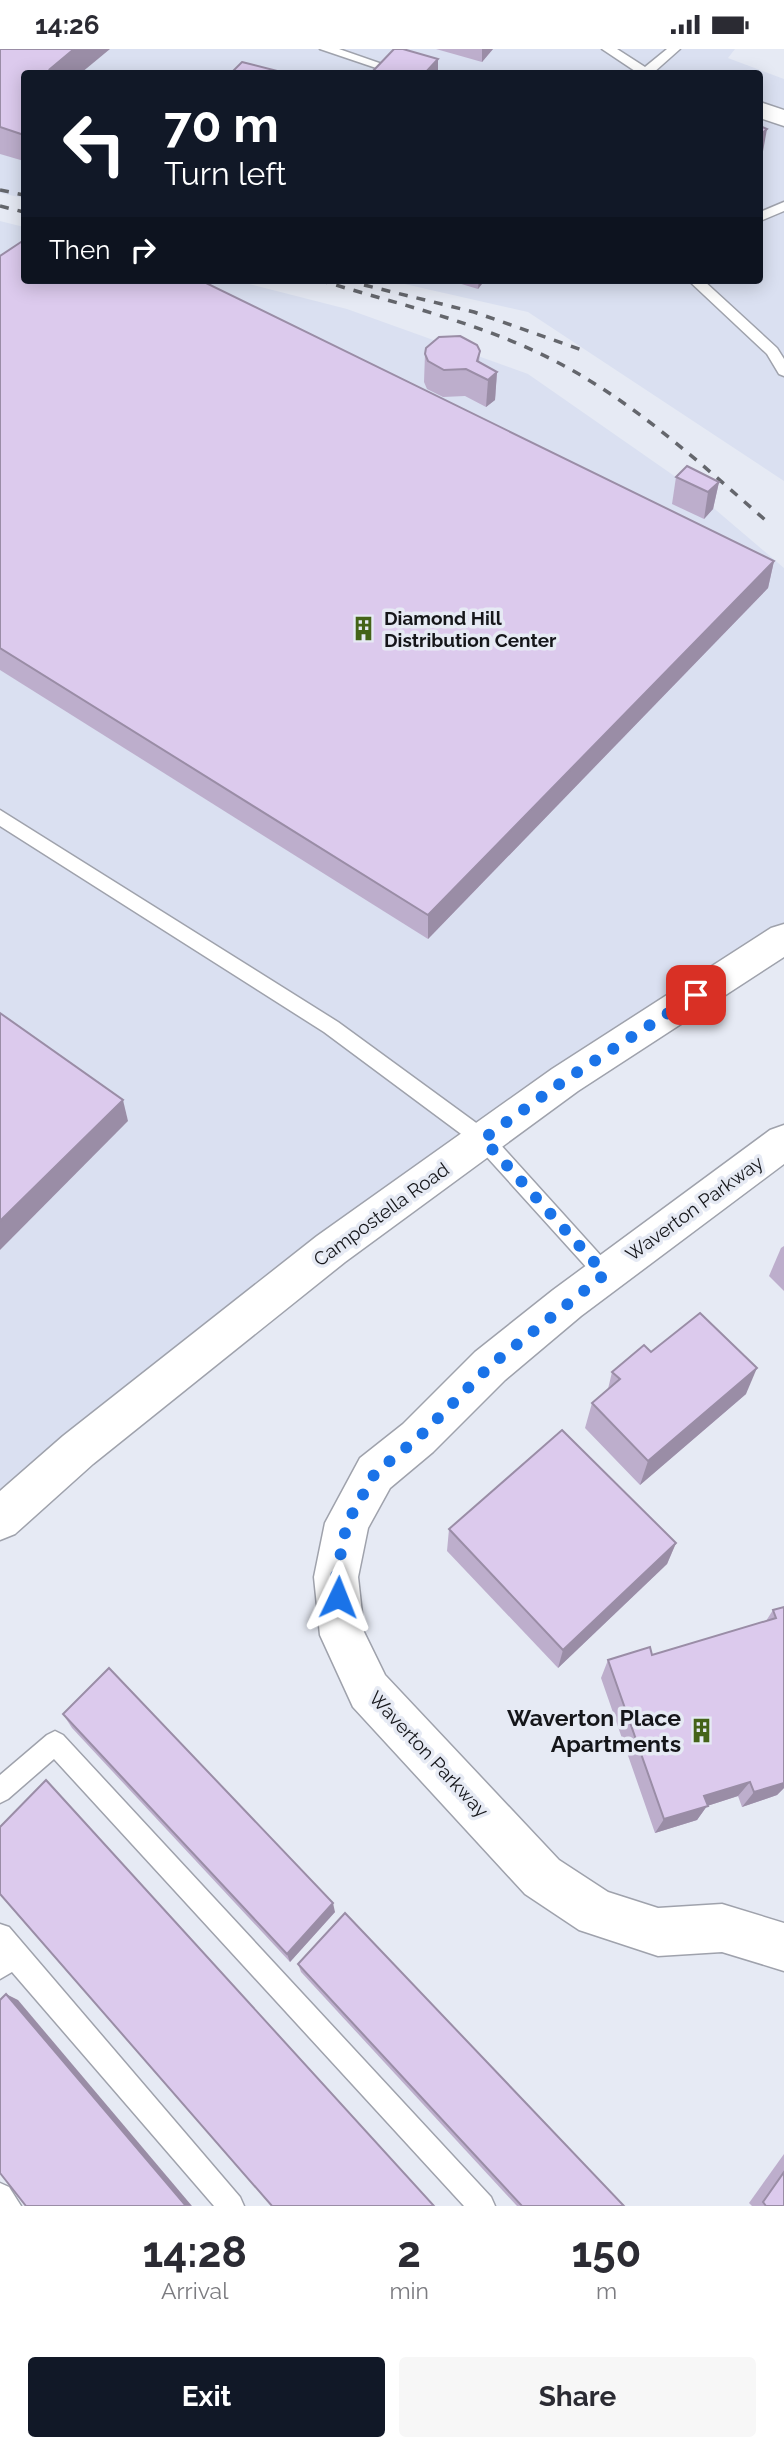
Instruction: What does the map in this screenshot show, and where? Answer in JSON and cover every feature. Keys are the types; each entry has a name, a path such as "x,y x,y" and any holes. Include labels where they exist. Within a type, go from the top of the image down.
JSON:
{"street":[{"path":"763,111 784,118"},
{"name":"Campostella Road","path":"0,1519 78,1450 320,1257 565,1080 784,938"},
{"name":"Waverton Parkway","path":"784,1142 605,1274 490,1366 418,1438 375,1473 347,1523 336,1577 342,1635 369,1691 542,1877 596,1913 658,1932 722,1929 784,1947"}],"lane":[{"path":"326,49 392,70"},
{"path":"608,49 641,70"},
{"path":"650,70 674,49"},
{"path":"763,216 784,206"},
{"path":"699,284 772,351 784,371"},
{"path":"0,817 331,1027 483,1139 605,1274"},
{"path":"0,1791 55,1743 482,2206"},
{"path":"4,1952 231,2206"},
{"path":"0,2196 8,2206"}],"shaded area":[{"path":"0,49 735,49 728,58 760,70 21,70 21,197 0,193"},
{"path":"763,71 784,79 784,481 528,312 405,284 763,284"},
{"path":"0,221 21,226 21,284 249,284 347,309 528,374 683,482 784,568 784,940 0,1499"}],"building":[{"path":"0,49 74,49 50,69 53,70 21,70 21,134 0,127"},
{"path":"394,49 438,59 428,70 374,70"},
{"path":"242,62 273,70 234,70"},
{"name":"Diamond Hill Distribution Center","path":"21,242 21,284 208,284 774,561 428,915 0,648 0,256"},
{"path":"460,336 477,345 480,351 477,361 497,372 488,380 466,369 444,370 428,361 426,348 439,337"},
{"path":"687,466 719,482 708,492 676,477"},
{"path":"0,1013 123,1100 0,1221"},
{"path":"700,1313 757,1368 648,1461 592,1403 620,1379 612,1372 644,1345 651,1352"},
{"path":"562,1430 676,1543 563,1650 449,1529"},
{"name":"Waverton Place Apartments","path":"784,1607 784,1783 754,1792 750,1782 704,1796 708,1806 664,1819 608,1660 650,1647 652,1655 776,1618 773,1610"},
{"path":"109,1668 333,1903 287,1954 63,1714"},
{"path":"46,1780 434,2206 272,2206 0,1894 0,1827"},
{"path":"345,1913 624,2206 522,2206 298,1964"},
{"path":"6,1994 186,2206 26,2206 0,2173 0,2000"},
{"path":"784,2172 784,2206 766,2206 763,2202"}],"railway":[{"path":"0,190 21,194"},
{"path":"0,206 21,211"},
{"path":"333,284 495,334 581,375 666,435 771,525"},
{"path":"364,285 474,312 582,350"}],"place":[{"name":"Diamond Hill Distribution Center","path":"364,629"},
{"name":"Waverton Place Apartments","path":"701,1730"}],"route":[{"path":"338,1597 336,1577 347,1523 375,1473 418,1438 490,1366 605,1274 483,1139 565,1080 696,995"}]}
